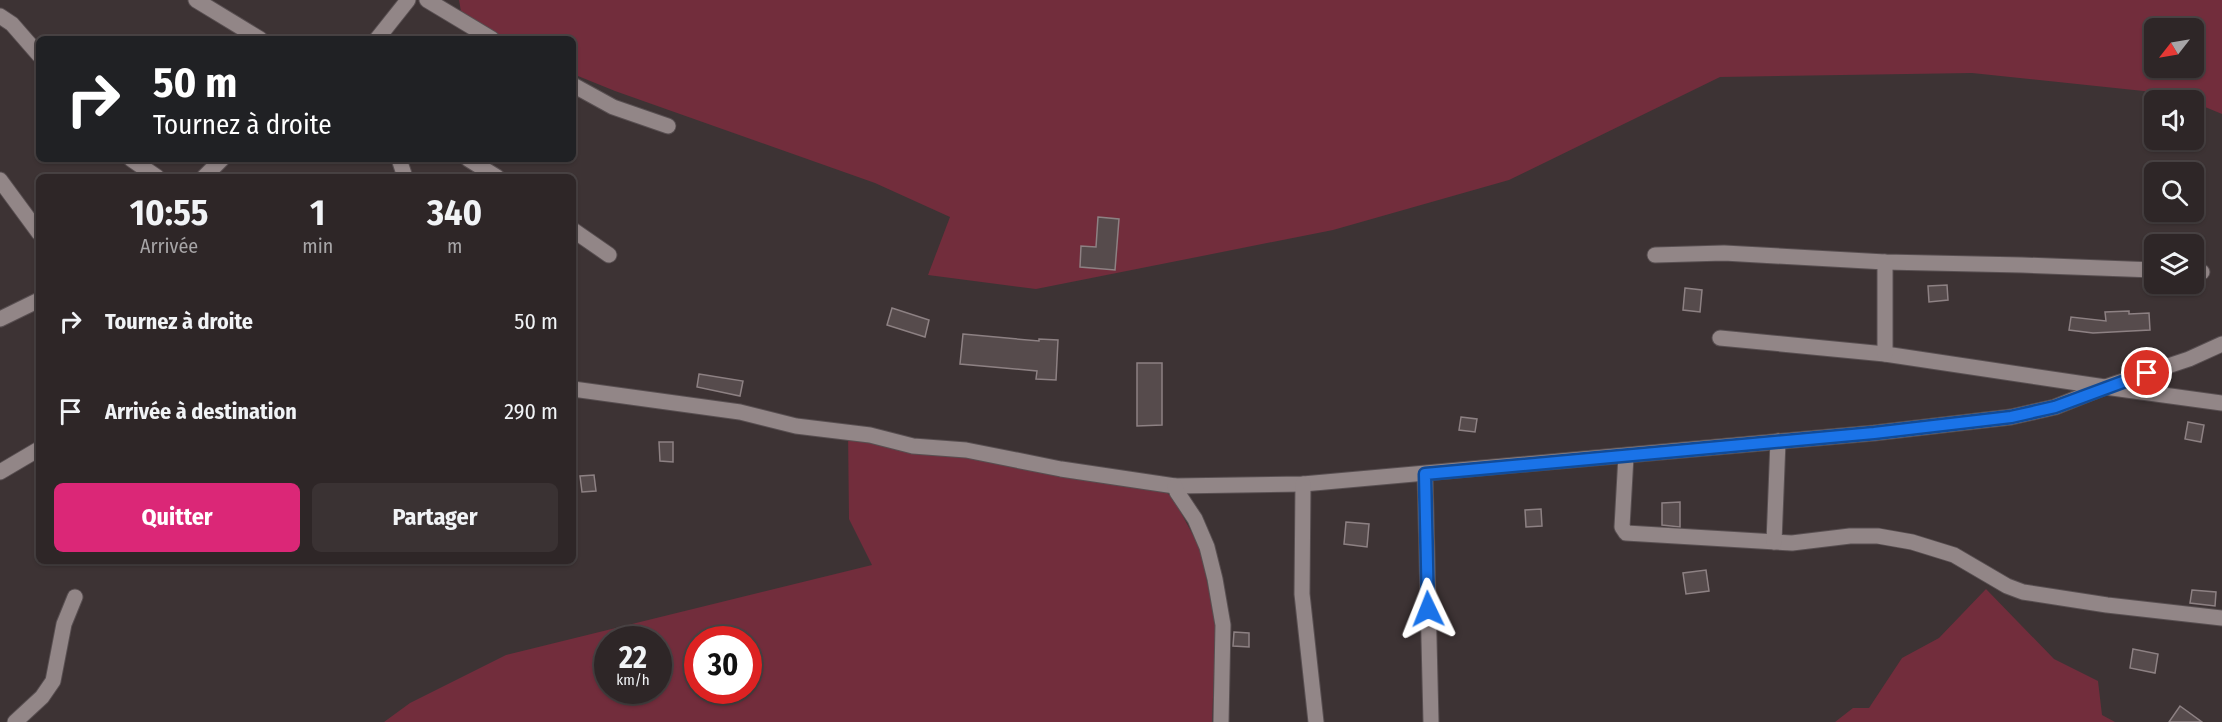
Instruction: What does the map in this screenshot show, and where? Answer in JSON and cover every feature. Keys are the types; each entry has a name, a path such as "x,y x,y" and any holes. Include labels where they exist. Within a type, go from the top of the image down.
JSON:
{"street":[{"path":"196,0 255,36"},
{"path":"378,36 408,0"},
{"path":"428,0 487,36"},
{"path":"0,16 12,24 36,52"},
{"path":"576,87 613,107 668,126"},
{"path":"135,162 153,174"},
{"path":"207,174 219,162"},
{"path":"473,162 492,174"},
{"path":"0,180 36,229"},
{"path":"576,232 609,255"},
{"path":"1655,255 1724,253 1885,262 2144,270"},
{"path":"1885,262 1885,354"},
{"path":"0,319 36,301"},
{"path":"1719,338 1885,354 2222,404"},
{"path":"576,389 740,412 796,426 870,435 913,446 966,450 1061,469 1175,486 1303,484 1874,433 2011,417 2055,407 2105,387 2189,359 2222,344"},
{"path":"1774,542 1778,441"},
{"path":"0,472 36,451"},
{"path":"1626,456 1622,527 1626,533 1792,543 1850,536 1889,538 1912,542 1954,555 2007,586 2023,592 2222,618"},
{"path":"1425,474 1431,722"},
{"path":"1303,484 1302,594 1316,722"},
{"path":"1175,486 1195,519 1207,547 1215,579 1223,625 1221,722"},
{"path":"15,722 42,697 53,681 62,631 75,597"}],"shaded area":[{"path":"459,0 2222,0 2222,114 2204,107 2204,90 2144,91 1972,73 1720,77 1509,180 1333,230 1036,289 928,275 950,217 875,183 576,75 576,36 481,36 464,29"},
{"path":"848,429 1149,478 1173,498 1200,548 1216,625 1212,722 384,722 410,703 506,655 594,633 594,704 672,704 672,626 624,626 872,565 849,519"},
{"path":"1986,589 2054,659 2098,681 2102,715 2115,722 1835,722 1853,708 1869,708 1902,658 1939,638"}],"building":[{"path":"1098,217 1119,219 1115,270 1080,267 1081,246 1096,247"},
{"path":"1947,285 1948,300 1929,302 1928,286"},
{"path":"1685,288 1702,290 1700,312 1683,310"},
{"path":"892,308 929,320 925,337 887,325"},
{"path":"2129,311 2129,314 2149,313 2150,330 2093,333 2069,330 2071,317 2106,321 2105,312"},
{"path":"963,334 1039,341 1039,339 1058,340 1056,380 1036,379 1037,371 960,364"},
{"path":"1137,363 1162,363 1162,425 1137,426"},
{"path":"699,374 743,381 740,396 697,387"},
{"path":"1461,417 1477,419 1475,432 1459,430"},
{"path":"2188,422 2204,425 2201,442 2185,439"},
{"path":"659,442 673,442 673,462 660,461"},
{"path":"594,475 596,491 582,492 580,476"},
{"path":"1680,502 1680,527 1662,525 1662,503"},
{"path":"1541,509 1542,526 1526,527 1525,510"},
{"path":"1346,522 1369,524 1367,547 1344,544"},
{"path":"1706,570 1709,591 1686,594 1683,573"},
{"path":"2192,590 2216,592 2215,606 2190,603"},
{"path":"1234,632 1249,633 1249,647 1233,646"},
{"path":"2133,649 2158,654 2155,673 2130,668"},
{"path":"2180,706 2202,722 2169,722"}],"route":[{"path":"1428,609 1425,474 1874,433 2011,417 2055,407 2147,373"}]}
